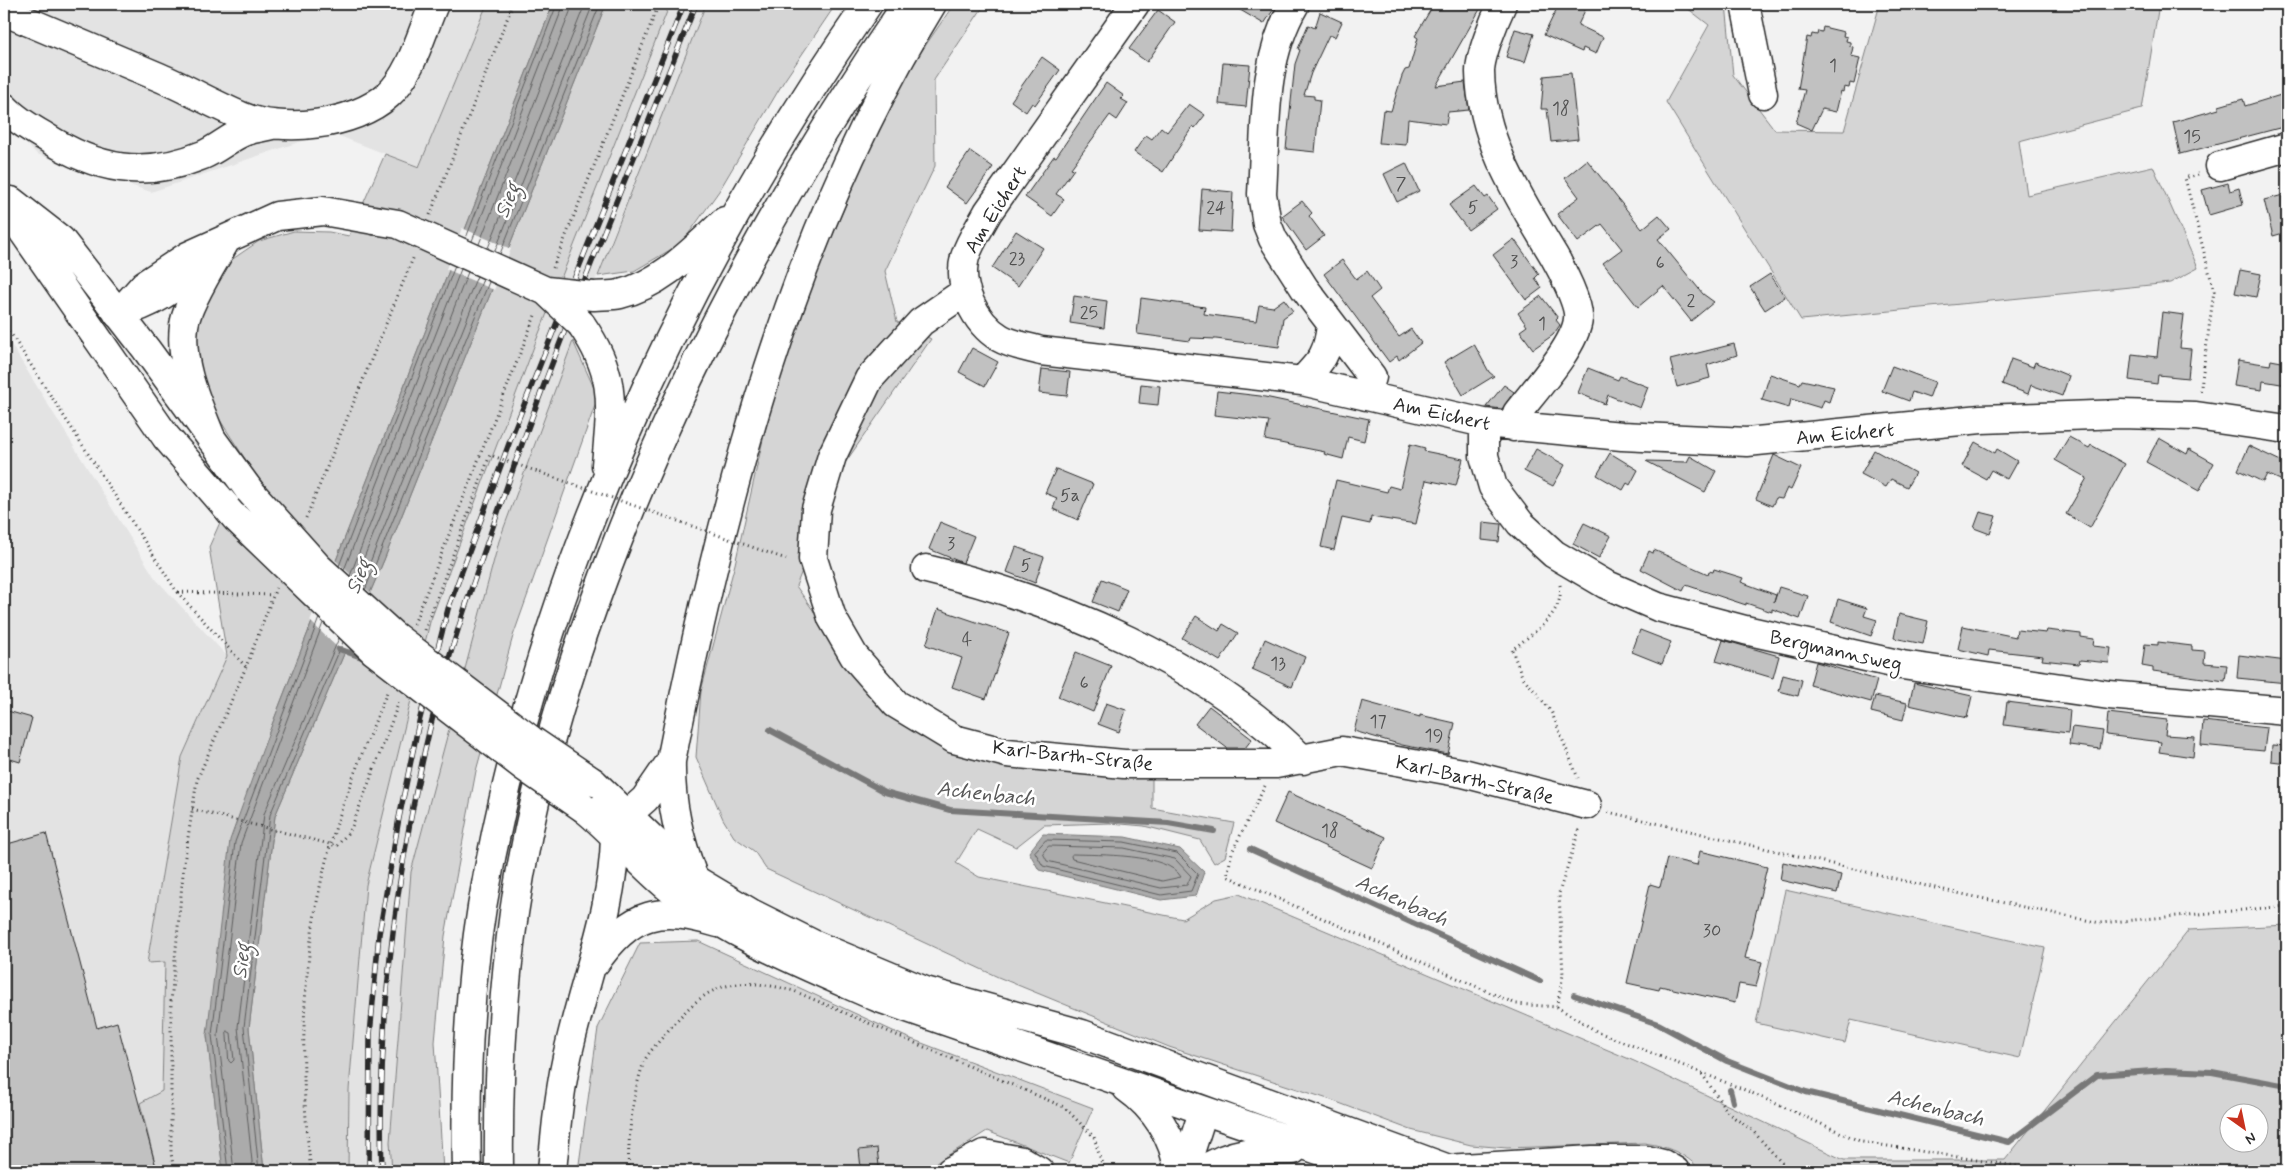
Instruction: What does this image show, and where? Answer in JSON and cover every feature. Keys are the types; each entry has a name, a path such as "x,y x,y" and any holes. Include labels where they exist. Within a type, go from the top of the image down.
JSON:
{"main road":[{"path":"15,16 195,92 242,117 276,124 314,124 350,118 371,109 390,94 404,75 434,4"},
{"path":"468,1171 467,1074 473,984 482,909 499,822 518,741 543,654 604,490 635,416 683,315 739,209 837,48 868,4"},
{"path":"499,1171 499,1072 505,986 515,910 545,762 572,668 594,601 660,437 732,291 826,126 907,4"},
{"path":"694,879 683,850 675,820 671,790 671,760 708,584 730,497 784,320 814,241 887,83 932,4"},
{"name":"Am Eichert","path":"1135,4 976,232 965,258 963,275 966,290 974,310 985,325 1000,338 1017,345 1041,350 1302,380 1484,423 1622,436 1748,442 1981,419 2121,414 2196,416 2287,429"},
{"path":"1295,4 1284,21 1274,48 1269,75 1262,194 1263,210 1273,239 1331,325 1372,378 1366,396"},
{"path":"1502,4 1494,21 1480,70 1486,122 1509,180 1565,275 1579,317 1573,338 1517,414 1514,427"},
{"path":"1745,4 1763,94"},
{"path":"4,108 60,147 88,160 116,168 132,169 171,165 204,155 245,131 276,124"},
{"path":"2220,166 2287,147"},
{"path":"4,195 61,240 249,490 318,567 394,635 531,740 593,782 622,825 672,890 718,923"},
{"path":"4,204 166,437 236,518 374,651 523,766 585,809 622,825 694,879 751,913 815,945 925,991 1082,1034 1450,1170 1592,1160 1646,1160 1663,1164 1675,1171"},
{"path":"94,332 118,314 138,309 161,298 182,282 226,240 276,216 323,211 398,224 545,290 593,296 619,294 640,287 660,276 678,263 739,209"},
{"path":"212,440 191,383 184,353 184,324 199,288 226,240"},
{"path":"545,290 581,324 597,346 605,368 612,398 604,490"},
{"name":"Karl-Barth-Straße","path":"966,290 921,322 869,379 832,456 816,509 813,558 832,618 854,656 896,704 954,739 1007,753 1124,764 1276,764 1342,751 1463,773 1587,805"},
{"path":"1302,380 1320,362 1329,347 1331,325"},
{"name":"Bergmannsweg","path":"1484,423 1484,456 1494,487 1520,523 1554,554 1605,584 1658,607 1745,630 1902,665 2109,695 2287,711"},
{"path":"926,569 976,581 1084,621 1184,668 1280,736 1303,760"},
{"path":"552,1171 561,1088 614,868 622,825 645,799 671,760"},
{"path":"589,972 620,932 652,915 668,912 687,914 718,923 879,998 1114,1078 1311,1150 1379,1171"},
{"path":"1114,1078 1148,1106 1162,1124 1172,1144 1178,1171"},
{"path":"1184,1171 1212,1083"},
{"path":"1202,1171 1228,1157 1247,1151 1311,1150"},
{"path":"951,1171 984,1154 1022,1161 1039,1171"}],"path":[{"path":"427,222 513,4"},
{"path":"411,633 659,4"},
{"path":"2196,416 2214,291 2185,178 2220,166"},
{"path":"304,522 416,250"},
{"path":"4,323 178,592 246,666"},
{"path":"425,631 490,455 786,559"},
{"path":"1554,554 1561,595 1550,617 1512,650 1522,676 1551,711 1564,740 1587,805 1559,893 1563,975 1557,1007"},
{"path":"174,1171 171,1153 171,1002 184,863 197,780 246,666 277,586"},
{"path":"178,592 273,595"},
{"path":"311,1171 305,1092 305,992 312,926 330,845 355,770 392,682"},
{"path":"192,809 337,846 351,830 401,696"},
{"path":"1276,764 1232,852 1227,876 1516,1004 1557,1007 1598,1032 1701,1073 1862,1142 2047,1171"},
{"path":"1587,805 1957,893 2100,922 2287,906"},
{"path":"628,1171 630,1118 644,1060 679,1018 704,995 722,986 749,983 794,990 1064,1107 1094,1137 1104,1171"},
{"path":"1701,1073 1728,1114 1752,1130 1789,1171"}],"shaded area":[{"path":"4,4 487,4 419,167 329,132 151,192 37,154 4,123"},
{"path":"487,4 553,4 266,740 207,1035 223,1171 157,1171 140,1103 162,1091 165,962 147,963 182,757 227,656 209,547 247,462 207,400 194,344 203,300 224,265 259,241 294,231 329,232 349,236 385,154 419,167"},
{"path":"606,4 670,4 536,341 430,622 366,885 349,1090 348,1171 264,1171 249,1028 275,816 384,560"},
{"path":"670,4 706,4 597,276 499,541 411,872 390,1142 392,1171 348,1171 349,1090 366,885 430,622 536,341"},
{"path":"706,4 836,4 784,81 719,191 682,243 634,271 598,276"},
{"path":"954,4 985,4 934,80 935,166 885,271 897,322 931,339 845,463 796,586 827,630 896,716 1152,775 1152,808 1234,823 1225,857 1214,863 1200,840 1144,826 1110,823 1044,825 1016,847 977,829 956,863 979,877 1183,919 1216,899 1239,894 1634,1061 1844,1160 2005,1160 2189,930 2287,925 2287,1171 1701,1171 1689,1159 1675,1151 1644,1143 1507,1148 1471,1145 1411,1130 1331,1100 1169,1047 998,977 766,869 754,851 734,837 723,819 696,757 701,691 735,564 769,413 798,317 865,159 912,65"},
{"path":"1682,4 1726,4 1733,75 1775,130 1844,131 1880,4 2159,4 2142,109 2019,141 2027,195 2153,166 2198,268 2170,283 1801,320 1666,102 1709,25"},
{"path":"4,333 155,578 227,656 182,757 147,963 165,962 162,1092 140,1109 157,1171 4,1171"},
{"path":"573,341 598,397 513,636 476,771 445,936 435,1042 443,1171 392,1171 390,1142 411,872 499,541"},
{"path":"1785,890 2045,948 2020,1058 1851,1020 1845,1043 1756,1023"},
{"path":"698,941 906,1037 1093,1108 1069,1163 987,1131 923,1171 578,1171 598,1028 640,943"}],"water":[{"name":"Sieg","path":"553,4 606,4 384,560 275,816 249,1028 264,1171 223,1171 207,1035 230,840 266,740"},
{"path":"1043,834 1125,837 1180,849 1204,872 1196,896 1161,900 1039,870 1029,852"}],"pier":[{"path":"462,228 511,249 494,290 446,269"},
{"path":"334,559 372,594 346,656 310,621"}],"building":[{"path":"1230,4 1277,4 1264,24"},
{"path":"1434,4 1483,4 1436,86 1465,82 1469,110 1448,112 1446,124 1408,119 1406,145 1379,143 1383,110 1391,111 1402,76 1405,70 1409,69 1418,38 1415,36"},
{"path":"1559,4 1588,4 1578,25 1603,37 1596,54 1583,48 1582,52 1544,35"},
{"path":"1158,10 1175,22 1147,62 1129,49"},
{"path":"1320,12 1342,22 1335,37 1329,35 1311,73 1304,95 1314,96 1314,99 1320,100 1315,152 1286,149 1295,64 1300,50 1298,49 1308,25 1315,28"},
{"path":"1823,27 1844,32 1843,36 1847,37 1846,41 1850,42 1850,46 1853,47 1851,56 1860,58 1854,84 1850,83 1849,88 1844,87 1843,92 1841,91 1836,112 1822,109 1812,130 1796,123 1805,90 1798,89 1807,37 1811,38 1812,34 1817,35 1818,31 1822,32"},
{"path":"1515,29 1534,34 1525,62 1506,57"},
{"path":"1042,57 1060,70 1035,105 1032,103 1026,112 1011,101"},
{"path":"1223,63 1250,65 1246,107 1219,104"},
{"path":"1571,73 1578,139 1551,142 1547,109 1541,109 1544,76"},
{"path":"1106,83 1124,96 1121,99 1128,103 1117,120 1110,115 1071,168 1074,169 1056,194 1064,199 1052,216 1025,197 1054,156 1056,157"},
{"path":"2284,94 2287,105 2287,126 2180,154 2173,122 2219,109 2219,106 2243,99 2245,106"},
{"path":"1189,104 1205,115 1195,128 1193,126 1163,172 1134,152 1146,135 1152,139 1161,127 1167,132"},
{"path":"970,151 993,167 967,203 945,187"},
{"path":"1587,160 1642,229 1659,215 1671,229 1658,239 1703,294 1714,302 1691,321 1663,286 1638,307 1603,263 1622,249 1602,224 1578,242 1557,214 1579,197 1565,178"},
{"path":"1406,163 1419,191 1397,202 1384,174"},
{"path":"2228,183 2230,191 2239,188 2243,205 2209,215 2202,190"},
{"path":"1476,186 1485,198 1488,196 1497,209 1468,230 1449,205"},
{"path":"1202,189 1233,192 1231,232 1199,230"},
{"path":"2287,194 2287,232 2273,236 2264,200"},
{"path":"1302,201 1312,213 1309,216 1324,236 1306,250 1282,216"},
{"path":"1016,231 1043,248 1018,286 992,268"},
{"path":"1514,239 1539,274 1535,278 1542,288 1526,300 1493,255"},
{"path":"1342,260 1356,279 1367,271 1380,290 1370,298 1399,337 1411,329 1421,343 1399,360 1397,356 1389,362 1324,274"},
{"path":"2240,270 2261,274 2256,297 2235,293"},
{"path":"1770,274 1785,297 1765,310 1750,287"},
{"path":"1074,296 1107,301 1104,328 1070,323"},
{"path":"1541,296 1558,318 1556,320 1560,325 1553,335 1533,349 1520,331 1527,326 1518,313"},
{"path":"1141,298 1205,307 1204,314 1256,321 1259,305 1273,307 1284,299 1293,311 1283,318 1279,347 1216,339 1191,338 1190,341 1137,334"},
{"path":"2162,312 2184,315 2180,348 2191,349 2188,378 2158,375 2157,384 2129,380 2132,354 2157,357"},
{"path":"1474,344 1489,372 1494,376 1463,395 1444,362"},
{"path":"1734,344 1737,355 1707,365 1710,378 1677,387 1670,360"},
{"path":"972,348 998,362 985,386 959,372"},
{"path":"2011,359 2033,367 2035,362 2069,376 2062,396 2031,385 2028,394 2002,384"},
{"path":"2238,360 2270,365 2271,360 2287,363 2287,385 2263,381 2262,390 2234,386"},
{"path":"1892,366 1935,382 1929,398 1912,392 1909,401 1882,391"},
{"path":"1588,368 1618,380 1620,376 1648,387 1640,408 1608,395 1605,404 1578,393"},
{"path":"1042,369 1070,372 1067,396 1039,393"},
{"path":"1770,374 1800,384 1802,380 1834,387 1829,402 1824,400 1821,408 1791,399 1789,408 1762,400"},
{"path":"1141,384 1160,386 1158,405 1139,403"},
{"path":"1504,385 1514,392 1502,409 1486,407"},
{"path":"1217,391 1260,396 1369,419 1364,441 1348,437 1343,459 1324,454 1325,452 1265,440 1269,421 1214,415"},
{"path":"2069,437 2089,448 2091,445 2125,464 2090,528 2066,514 2087,478 2055,460"},
{"path":"2159,438 2187,454 2189,449 2214,463 2199,491 2146,462"},
{"path":"1975,442 1995,453 1997,449 2017,461 2007,479 1991,470 1986,479 1962,466"},
{"path":"1410,444 1425,448 1424,451 1463,459 1456,486 1426,480 1416,524 1371,517 1370,524 1342,518 1334,550 1321,547 1336,480 1387,492 1389,486 1400,489"},
{"path":"2249,446 2287,464 2287,483 2267,474 2263,482 2238,470"},
{"path":"1536,449 1565,465 1553,486 1524,471"},
{"path":"1874,450 1915,473 1907,487 1891,479 1886,487 1861,474"},
{"path":"1610,453 1638,470 1630,485 1627,483 1623,490 1597,475"},
{"path":"1774,455 1801,468 1791,490 1787,488 1782,499 1776,498 1772,506 1756,499"},
{"path":"1690,456 1716,471 1705,492 1646,461 1687,462"},
{"path":"1056,469 1093,484 1078,520 1053,509 1057,498 1045,493"},
{"path":"1980,512 1996,516 1990,534 1974,528"},
{"path":"940,522 974,536 963,563 929,549"},
{"path":"1483,522 1501,524 1499,542 1482,540"},
{"path":"1584,523 1611,536 1599,558 1573,544"},
{"path":"1016,547 1044,557 1035,583 1007,572"},
{"path":"1654,550 1708,574 1709,571 1713,572 1714,569 1743,578 1741,582 1776,595 1774,602 1779,587 1808,596 1800,619 1772,609 1772,612 1746,603 1746,605 1686,585 1683,591 1641,569 1649,551 1653,553"},
{"path":"1102,579 1127,589 1118,612 1093,602"},
{"path":"1838,599 1867,608 1864,616 1877,620 1871,636 1831,622"},
{"path":"938,609 1009,633 986,699 952,687 962,658 926,645"},
{"path":"1899,614 1928,621 1923,644 1894,638"},
{"path":"1196,616 1219,631 1223,624 1238,633 1220,661 1182,638"},
{"path":"1963,626 2016,637 2017,630 2046,633 2047,630 2081,634 2081,637 2094,639 2093,646 2111,648 2109,663 2080,660 2079,664 2042,660 2043,656 1989,650 1988,656 1958,649"},
{"path":"1640,630 1671,642 1662,664 1632,652"},
{"path":"1265,639 1305,657 1292,687 1252,669"},
{"path":"1723,640 1779,656 1773,678 1716,661"},
{"path":"2158,642 2192,646 2192,650 2205,651 2204,663 2227,665 2225,681 2153,671 2153,668 2142,666 2145,644 2158,645"},
{"path":"1076,652 1111,666 1093,712 1058,697"},
{"path":"2239,655 2287,661 2287,683 2237,678"},
{"path":"1816,662 1877,680 1871,702 1810,685"},
{"path":"1783,675 1802,680 1798,696 1779,691"},
{"path":"1914,683 1972,696 1967,718 1909,705"},
{"path":"1875,696 1907,703 1903,720 1871,712"},
{"path":"1362,701 1420,717 1420,715 1455,723 1448,754 1402,745 1354,731"},
{"path":"2007,702 2070,710 2068,733 2004,725"},
{"path":"1106,703 1126,710 1119,732 1098,724"},
{"path":"1209,706 1252,739 1245,748 1227,748 1195,724"},
{"path":"4,710 32,718 20,762 4,757"},
{"path":"2108,713 2167,720 2165,735 2195,737 2193,757 2159,752 2161,742 2106,735"},
{"path":"2203,721 2267,728 2264,751 2201,745"},
{"path":"2072,727 2103,731 2100,749 2069,745"},
{"path":"2272,745 2287,746 2287,763 2271,761"},
{"path":"1288,792 1386,837 1372,868 1274,823"},
{"path":"46,833 97,1028 117,1022 157,1171 4,1171 4,845"},
{"path":"1700,851 1767,867 1745,958 1762,962 1756,987 1739,984 1735,1003 1660,986 1659,990 1627,983 1650,884 1660,887 1667,858 1697,865"},
{"path":"1783,862 1841,875 1837,893 1780,880"},
{"path":"877,1148 879,1166 861,1168 859,1150"}],"waterway":[{"name":"Achenbach","path":"339,649 367,659"},
{"name":"Achenbach","path":"770,730 885,792 950,810 1168,823 1214,831"},
{"name":"Achenbach","path":"1250,849 1540,981"},
{"name":"Achenbach","path":"1574,995 1658,1024 1727,1061 1806,1092 2009,1142 2097,1075 2166,1070 2212,1072 2287,1086"},
{"path":"1730,1090 1733,1102"}],"railway":[{"path":"369,1171 370,1035 379,934 399,818 419,722 448,609 514,430 684,4"},
{"path":"382,1171 383,1060 391,948 407,837 437,700 470,592 544,384 696,4"}]}
